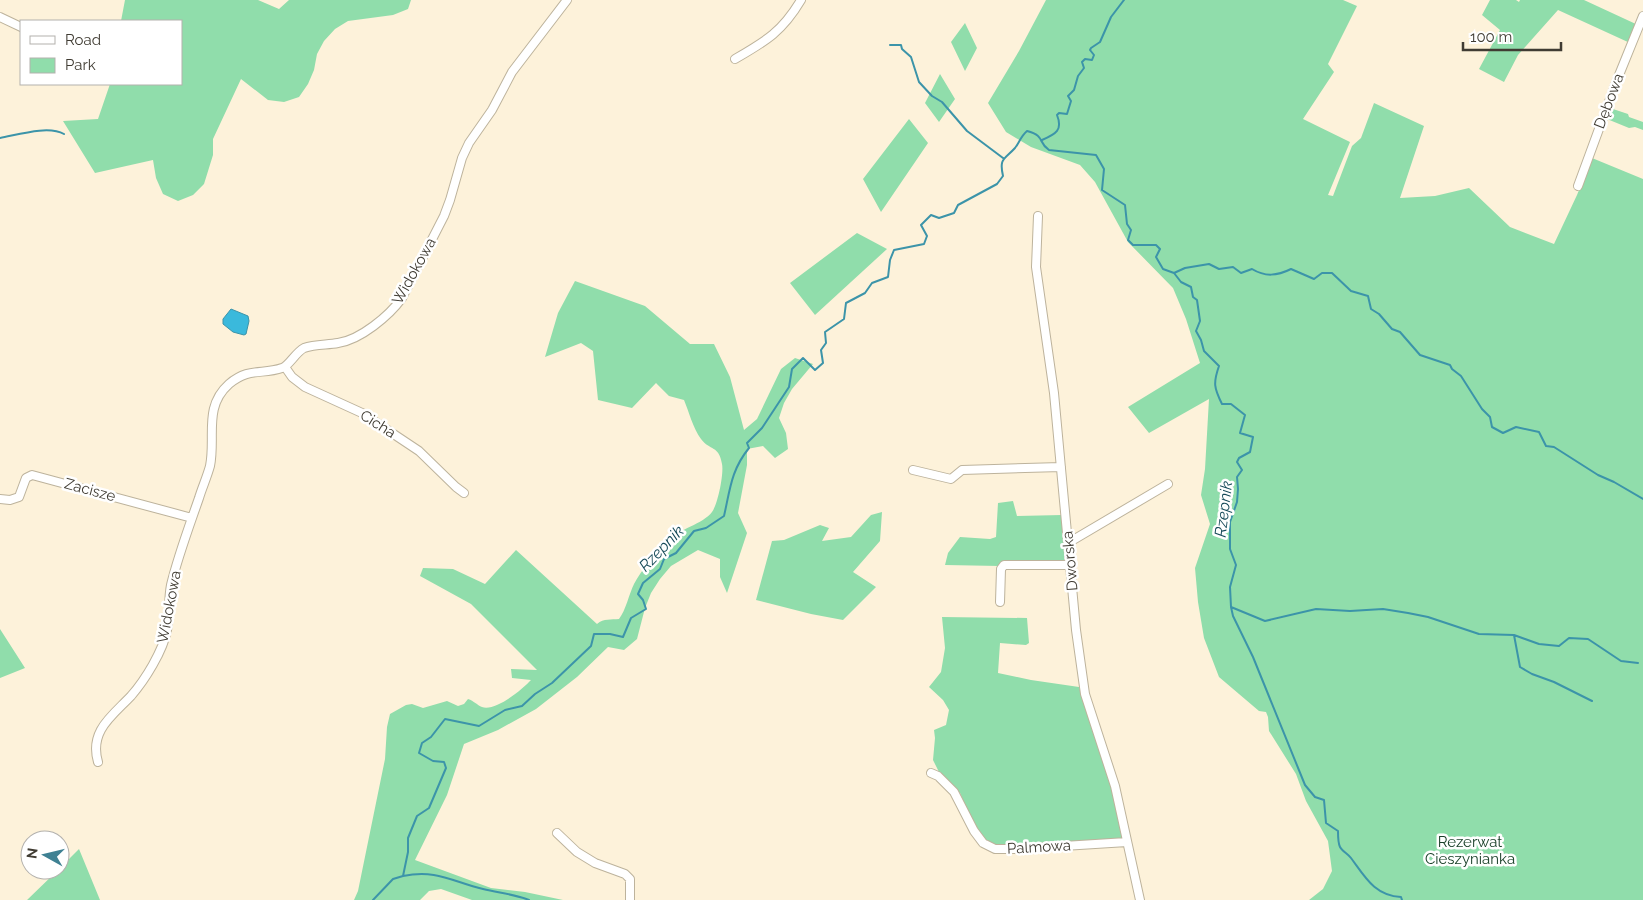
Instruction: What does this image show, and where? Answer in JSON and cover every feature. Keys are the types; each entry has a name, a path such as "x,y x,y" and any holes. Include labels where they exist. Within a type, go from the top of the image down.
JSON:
{"street":[{"name":"Widokowa","path":"98,762 95,753 102,726 137,688 160,651 167,630 171,586 209,467 212,416 221,393 229,384 243,374 277,370 285,367 302,349 310,346 340,343 353,338 385,317 395,308 444,216 462,158 469,143 492,110 512,72 567,0"},
{"path":"735,58 768,40 790,18 801,0"},
{"name":"Dębowa","path":"1578,186 1643,16"},
{"path":"0,17 20,27"},
{"name":"Dworska","path":"1038,216 1036,267 1054,393 1076,633 1085,694 1115,786 1140,900"},
{"name":"Cicha","path":"285,367 292,377 305,386 362,413 412,446 464,493"},
{"path":"913,470 951,479 962,470 1061,467"},
{"name":"Zacisze","path":"0,499 10,500 19,497 26,478 32,475 192,518"},
{"path":"1068,543 1168,484"},
{"path":"1000,602 1001,569 1004,564 1070,566"},
{"name":"Palmowa","path":"931,773 938,776 954,792 974,831 983,843 995,849 1126,842"},
{"path":"556,833 576,852 595,863 625,874 630,879 630,900"}],"green space":[{"path":"125,0 258,0 279,9 289,0 411,0 408,9 393,15 348,21 335,29 324,41 317,54 314,70 308,84 299,97 284,102 268,100 241,79 213,139 213,155 204,184 193,195 178,201 163,194 156,178 153,160 95,173 63,121 98,119 110,85 182,85 182,20 121,20"},
{"name":"Rezerwat Cieszynianka","path":"1046,0 1343,0 1357,6 1328,64 1334,72 1303,119 1350,142 1328,195 1333,196 1352,146 1361,138 1374,103 1424,126 1400,198 1435,196 1469,188 1510,227 1554,244 1592,158 1643,179 1643,900 1309,900 1323,889 1332,871 1328,841 1306,801 1296,774 1269,731 1266,712 1259,711 1219,677 1204,638 1195,568 1210,524 1201,495 1205,469 1209,399 1149,433 1128,407 1200,363 1186,319 1173,288 1128,242 1095,182 1080,165 1031,147 1006,132 988,103"},
{"path":"1490,0 1516,0 1519,2 1520,0 1584,0 1638,25 1630,43 1558,10 1518,55 1504,82 1479,69 1500,30 1482,15"},
{"path":"965,23 977,48 965,71 951,42"},
{"path":"940,74 955,99 939,122 925,103"},
{"path":"1610,108 1628,114 1629,117 1643,122 1643,130 1635,127 1629,128 1607,119"},
{"path":"909,119 928,143 881,212 863,179"},
{"path":"857,233 887,249 815,315 790,283"},
{"path":"575,281 645,306 690,344 714,344 730,377 744,430 757,419 781,369 795,358 813,364 792,389 784,403 779,418 786,433 788,449 775,458 763,446 747,449 747,465 738,513 747,533 727,593 720,577 720,559 698,550 671,566 660,579 651,593 645,608 637,639 624,650 608,647 577,677 536,709 498,730 464,744 447,795 415,860 491,888 525,892 563,900 472,900 441,889 429,891 420,900 354,900 358,891 385,759 387,727 390,714 406,705 412,704 423,708 447,701 458,706 464,704 468,699 482,707 488,708 501,703 515,694 531,680 512,678 511,669 537,670 471,604 420,576 423,568 453,569 485,584 516,550 597,624 605,620 619,619 634,584 654,556 672,537 708,516 714,508 722,474 721,458 698,435 684,400 669,396 656,383 632,408 598,400 593,351 581,343 545,357 558,313"},
{"path":"1013,501 1017,516 1062,515 1068,561 1004,561 1000,566 945,565 948,553 960,537 990,539 996,537 998,503"},
{"path":"882,512 880,541 853,572 876,587 843,620 756,600 772,541 784,540 820,525 829,528 822,541 851,537 871,515"},
{"path":"942,617 1027,618 1029,643 1026,645 1000,643 998,673 1079,687 1116,798 1123,838 1121,840 1000,847 990,844 980,837 960,793 939,772 933,760 934,730 946,725 949,710 943,700 929,687 941,672 945,648"},
{"path":"0,629 25,668 0,678"},
{"path":"79,849 100,900 27,900 48,880 70,880 70,858"}],"water":[{"path":"231,309 248,316 249,321 246,334 233,332 223,324 223,319"}],"waterway":[{"path":"1042,140 1051,136 1059,128 1057,115 1059,113 1067,114 1071,101 1068,96 1074,90 1078,76 1084,68 1082,62 1085,59 1092,60 1094,55 1090,50 1091,48 1100,42 1111,17 1124,0"},
{"path":"890,45 901,45 902,49 911,57 919,82 932,96 942,102 967,131 1003,158"},
{"path":"0,138 50,130 64,134"},
{"name":"Rzepnik","path":"373,900 393,879 403,876 408,852 408,838 417,816 429,808 446,768 444,762 433,761 419,753 422,743 431,737 445,719 479,726 505,710 522,706 535,694 552,683 591,646 594,634 610,634 623,637 631,618 646,609 643,600 638,594 643,583 660,569 664,559 676,553 694,531 706,528 724,516 735,472 749,448 747,443 762,428 789,387 792,369 803,358 815,370 823,363 821,350 826,343 825,332 844,319 846,303 865,293 872,283 888,277 890,260 894,250 924,244 927,236 921,225 931,215 939,218 954,213 958,205 997,184 1003,176 1003,160 1015,148 1027,131 1037,135 1049,150 1096,155 1104,169 1102,190 1125,205 1127,224 1131,230 1128,240 1133,245 1156,245 1160,249 1156,257 1163,269 1174,273 1181,282 1191,287 1193,297 1197,300 1200,321 1196,331 1204,351 1219,366 1215,381 1217,394 1222,404 1231,404 1245,415 1240,433 1253,437 1250,452 1239,458 1237,462 1242,470 1237,477 1237,502 1230,522 1230,549 1236,565 1230,587 1233,616 1253,657 1305,785 1315,797 1324,800 1326,823 1338,831 1340,847 1377,889 1392,896 1401,897 1402,900"},
{"path":"1174,273 1185,268 1209,264 1219,269 1233,267 1241,273 1252,269 1271,275 1291,269 1314,279 1322,273 1332,273 1351,291 1368,296 1371,309 1379,314 1392,329 1400,332 1420,355 1450,365 1461,376 1482,409 1490,417 1492,427 1503,433 1516,427 1539,432 1546,446 1554,447 1598,475 1643,499"},
{"path":"1231,607 1265,621 1316,609 1350,611 1383,609 1428,617 1479,634 1514,635 1539,644 1559,646 1569,638 1588,639 1621,661 1638,663"},
{"path":"1514,635 1520,667 1592,701"},
{"path":"403,876 415,874 435,875 529,900"}]}
